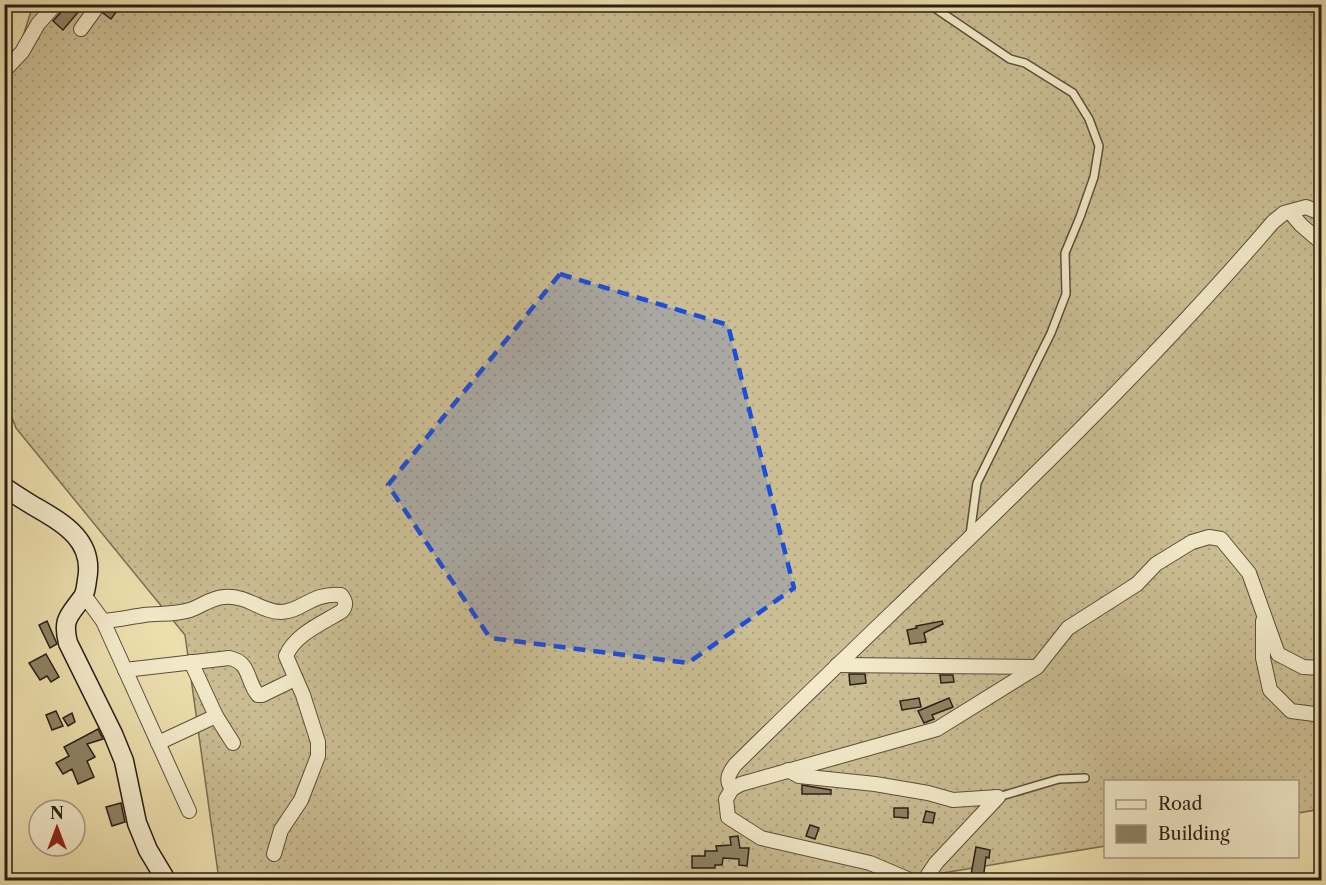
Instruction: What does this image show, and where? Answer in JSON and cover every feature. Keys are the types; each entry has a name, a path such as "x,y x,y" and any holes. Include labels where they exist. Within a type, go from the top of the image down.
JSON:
{"main road":[{"path":"4,487 58,519 75,534 88,563 89,573 84,596 68,615 64,629 68,643 114,734 124,761 137,824 165,880"}],"street":[{"path":"4,71 22,52 39,24 56,4"},
{"path":"81,29 99,4"},
{"path":"732,789 728,784 728,776 735,765 1038,473 1154,354 1273,222 1284,213 1306,207 1322,216"},
{"path":"1290,212 1322,243"},
{"path":"910,880 870,863 761,838 728,817 726,799 732,789 741,784 937,729 1037,667 1068,628 1137,584 1156,564 1192,542 1209,537 1221,539 1249,573 1278,654 1303,668 1322,668"},
{"path":"103,621 191,610 208,600 222,597 240,597 271,611 281,612 328,594 341,595 345,600 346,607 342,611 297,639 289,648 286,656 303,695 318,742 318,756 301,800 281,830 274,854"},
{"path":"84,596 103,621 189,811"},
{"path":"1263,610 1263,658 1270,690 1291,711 1322,715"},
{"path":"125,670 229,658 243,664 258,695 295,679"},
{"path":"191,662 216,716 232,743"},
{"path":"837,665 1037,667"},
{"path":"158,743 216,716"},
{"path":"788,770 800,776 875,784 928,793 952,800 998,797"},
{"path":"925,880 936,863 998,797"}],"lane":[{"path":"929,4 1010,60 1025,63 1074,93 1089,119 1099,146 1094,177 1065,253 1066,294 1051,333 977,483 970,537"},
{"path":"998,797 1059,779 1085,778"}],"highlighted area":[{"path":"560,274 728,325 794,588 688,663 490,638 388,485"}],"shaded area":[{"path":"33,5 1321,5 1321,809 1299,813 1299,780 1104,780 1104,846 901,880 219,880 185,635 16,428 5,400 5,92"}],"building":[{"path":"65,4 85,4 63,30 53,21 63,10"},
{"path":"108,4 122,4 111,19 103,13"},
{"path":"47,621 57,644 50,648 39,625"},
{"path":"942,621 943,624 924,633 926,642 910,644 907,630"},
{"path":"46,654 59,677 51,682 47,676 40,680 29,663"},
{"path":"849,674 865,674 866,683 850,685"},
{"path":"940,675 953,675 954,682 941,683"},
{"path":"919,698 921,707 902,710 900,701"},
{"path":"949,698 953,707 932,715 934,719 924,723 918,711"},
{"path":"56,711 63,726 52,730 46,715"},
{"path":"72,713 75,722 68,726 63,718"},
{"path":"98,729 103,739 87,744 95,757 87,761 94,777 78,784 72,769 63,774 56,763 69,756 64,747"},
{"path":"802,785 831,790 831,794 802,794"},
{"path":"121,803 125,822 112,826 106,807"},
{"path":"894,808 908,808 908,818 894,817"},
{"path":"926,811 935,813 933,823 923,822"},
{"path":"810,825 819,828 815,839 806,836"},
{"path":"738,836 740,848 749,848 747,866 739,865 739,859 723,858 722,865 715,865 715,868 692,868 692,856 705,856 705,851 717,851 716,846 731,845 730,837"},
{"path":"976,847 990,850 989,858 986,857 983,880 970,880"}]}
